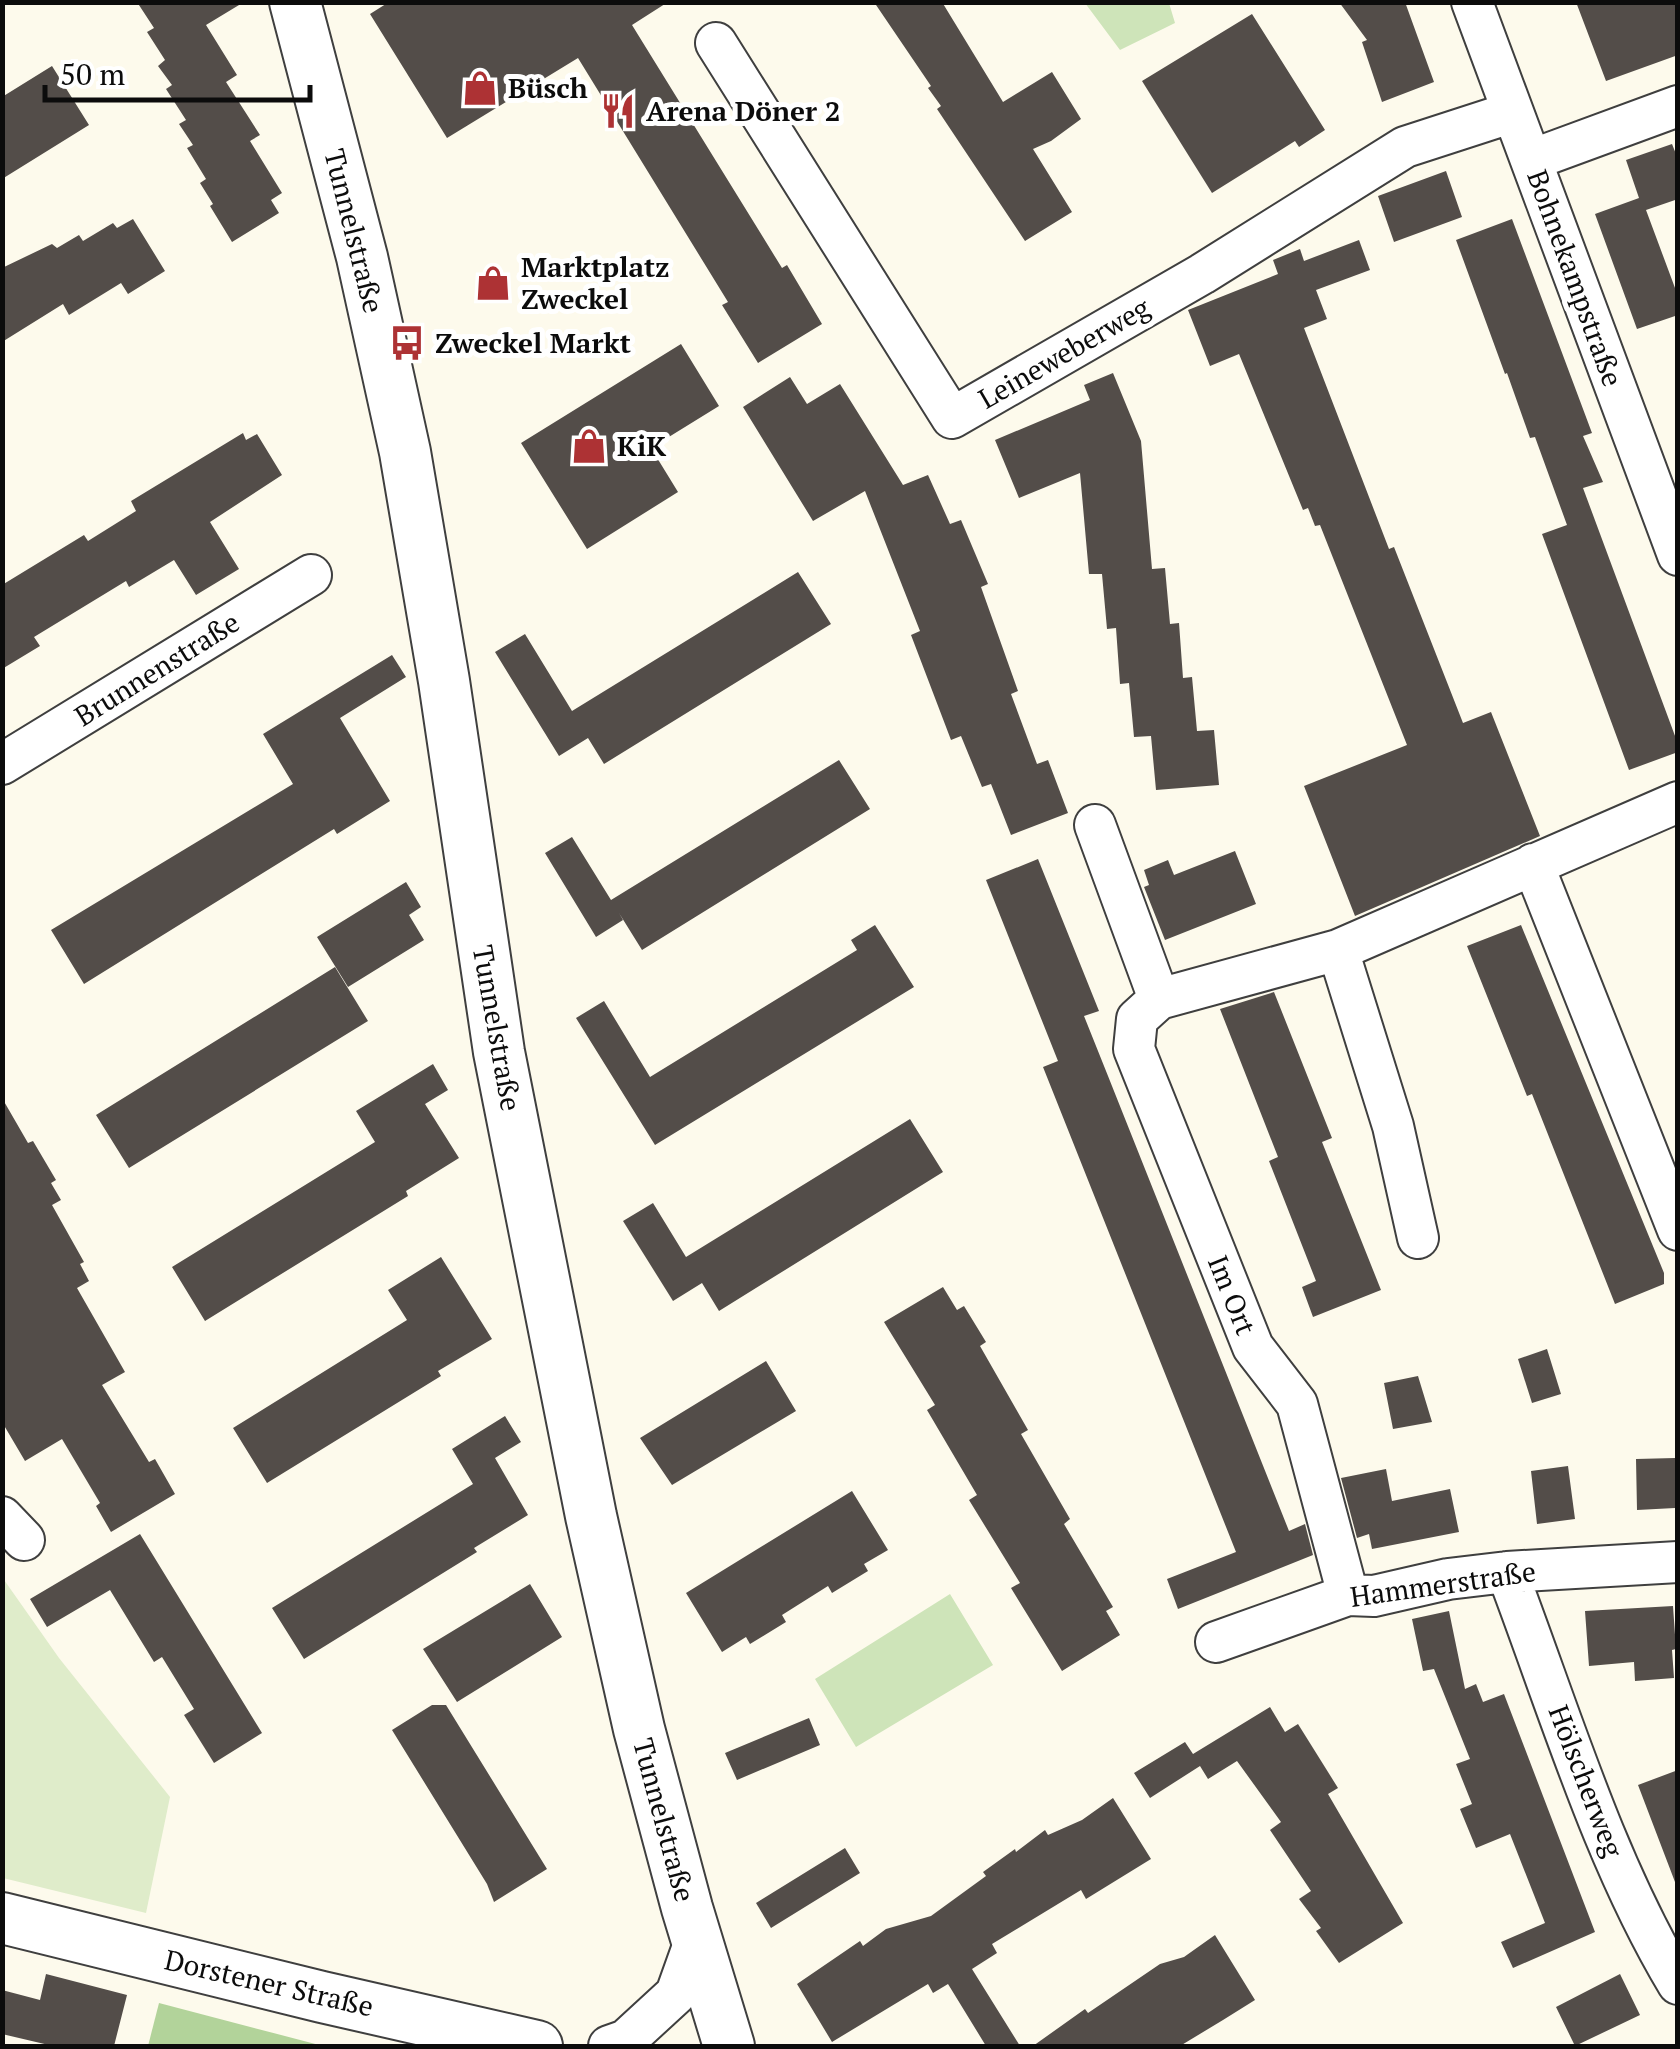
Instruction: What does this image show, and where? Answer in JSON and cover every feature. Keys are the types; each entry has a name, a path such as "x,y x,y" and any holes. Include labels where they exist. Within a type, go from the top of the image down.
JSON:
{"street":[{"name":"Tunnelstraße","path":"295,2 362,257 405,452 444,681 496,1035 591,1516 639,1729 730,2046"},
{"name":"Bohnekampstraße","path":"1472,2 1678,554"},
{"name":"Leineweberweg","path":"716,42 952,418 1202,274 1405,147 1514,112"},
{"path":"1531,160 1678,106"},
{"name":"Brunnenstraße","path":"2,764 311,575"},
{"path":"1095,824 1159,999 1338,950 1678,802"},
{"path":"1533,864 1678,1230"},
{"path":"1338,950 1394,1126 1418,1238"},
{"name":"Im Ort","path":"1159,999 1136,1020 1134,1049 1253,1347 1296,1404 1348,1595"},
{"name":"Hammerstraße","path":"1216,1642 1348,1595 1374,1596 1448,1579 1507,1572 1678,1562"},
{"name":"Hölscherweg","path":"1507,1572 1621,1875 1645,1930 1678,1984"},
{"name":"Dorstener Straße","path":"2,1918 537,2046"},
{"path":"609,2046 626,2040 676,1994 696,1938"}],"green space":[{"path":"1085,3 1169,3 1175,23 1120,50"},
{"path":"2,1577 59,1658 170,1797 146,1913 3,1878"},
{"path":"950,1594 993,1665 856,1747 815,1679"},
{"path":"159,2003 323,2046 148,2046"}],"building":[{"path":"137,2 244,2 206,25 237,75 226,82 260,135 250,141 282,193 271,200 279,213 232,242 200,183 206,179 187,148 193,145 179,124 186,120 166,89 172,85 158,66 165,60 147,32 154,28"},
{"path":"389,2 668,2 632,25 782,268 787,265 822,324 758,363 722,305 728,302 578,58 447,138 370,14"},
{"path":"874,2 942,2 1003,102 1052,72 1081,119 1033,149 1072,212 1025,241 937,109 941,106 928,88 931,86"},
{"path":"1339,2 1405,2 1434,82 1382,102 1362,42 1367,40"},
{"path":"1576,2 1678,2 1678,55 1606,81"},
{"path":"1252,14 1325,130 1299,147 1295,141 1212,193 1142,81"},
{"path":"52,66 89,125 2,179 2,97"},
{"path":"1672,144 1678,159 1678,199 1646,210 1678,296 1678,315 1637,329 1595,214 1639,198 1626,160"},
{"path":"1446,171 1462,217 1394,242 1378,196"},
{"path":"133,219 165,271 128,294 121,283 69,315 63,304 2,342 2,268 52,244 57,248 79,235 83,241 113,223 117,228"},
{"path":"1512,219 1592,433 1583,436 1603,482 1583,488 1678,744 1678,752 1629,770 1542,534 1567,525 1456,240"},
{"path":"1359,240 1370,270 1316,290 1327,319 1304,328 1389,549 1394,547 1463,723 1491,712 1540,836 1355,916 1304,786 1407,745 1320,525 1315,526 1308,508 1303,510 1239,354 1210,366 1188,310 1278,274 1273,260 1300,249 1304,261"},
{"name":"KiK","path":"681,344 719,406 651,448 678,492 587,549 521,443"},
{"path":"1113,373 1141,441 1152,569 1165,568 1170,624 1179,623 1183,678 1192,677 1197,731 1214,730 1219,785 1156,790 1151,736 1134,737 1129,683 1120,684 1116,628 1107,629 1102,574 1089,574 1080,473 1019,498 995,440 1090,400 1084,385"},
{"path":"790,377 807,404 840,384 903,485 928,475 950,524 961,520 988,584 981,587 1018,691 1011,694 1037,764 1048,760 1068,813 1011,835 991,784 982,787 961,736 951,740 911,635 920,631 865,491 813,521 743,407"},
{"path":"243,433 246,440 257,434 282,475 210,522 239,569 196,595 174,560 129,587 126,581 34,637 40,646 2,669 2,585 84,535 88,541 136,511 131,501"},
{"path":"798,572 831,624 604,764 588,738 559,756 495,652 525,634 572,711"},
{"path":"392,655 406,677 340,718 390,801 337,834 334,829 84,984 51,930 293,784 263,734"},
{"path":"839,760 870,809 642,950 619,913 623,920 596,937 545,853 572,837 611,900"},
{"path":"1235,851 1256,904 1165,940 1144,887 1149,885 1144,870 1168,860 1174,875"},
{"path":"1038,859 1099,1011 1084,1016 1289,1531 1305,1524 1313,1555 1178,1609 1167,1579 1236,1552 1043,1067 1058,1061 986,880"},
{"path":"406,882 421,907 409,915 424,940 348,987 317,937"},
{"path":"875,925 914,987 655,1145 576,1018 604,1001 650,1077 857,950 851,940"},
{"path":"1521,925 1664,1273 1664,1284 1615,1304 1532,1094 1527,1096 1467,946"},
{"path":"335,967 368,1021 129,1168 96,1115"},
{"path":"1274,992 1332,1138 1322,1142 1381,1290 1313,1317 1302,1287 1316,1281 1269,1161 1278,1157 1220,1009"},
{"path":"433,1064 448,1090 425,1104 459,1158 406,1191 408,1196 205,1321 172,1267 375,1142 356,1111"},
{"path":"2,1098 28,1143 33,1141 56,1180 51,1183 61,1200 52,1205 84,1262 80,1264 89,1281 77,1288 125,1372 102,1385 149,1462 155,1459 175,1494 111,1532 96,1506 100,1503 62,1439 25,1461 2,1422"},
{"path":"910,1119 943,1172 719,1311 702,1283 673,1301 623,1221 653,1203 686,1257"},
{"path":"441,1257 492,1339 438,1371 441,1376 267,1483 233,1428 407,1320 388,1290"},
{"path":"943,1287 957,1310 964,1306 986,1342 980,1346 1028,1430 1021,1434 1070,1519 1064,1524 1113,1607 1106,1611 1120,1635 1062,1671 1011,1588 1020,1583 969,1500 977,1495 927,1410 935,1405 884,1322"},
{"path":"1547,1349 1561,1394 1532,1403 1518,1359"},
{"path":"766,1361 796,1411 672,1485 640,1438"},
{"path":"1418,1376 1432,1422 1393,1429 1384,1383"},
{"path":"505,1416 521,1442 495,1458 528,1515 474,1548 477,1552 304,1659 272,1608 473,1484 452,1449"},
{"path":"1675,1458 1675,1508 1637,1510 1636,1459"},
{"path":"1568,1466 1575,1519 1537,1524 1531,1471"},
{"path":"1386,1469 1392,1501 1450,1489 1459,1532 1372,1549 1369,1534 1357,1538 1341,1478"},
{"path":"852,1491 888,1550 864,1564 868,1571 832,1593 828,1586 782,1615 786,1622 750,1644 746,1637 722,1652 686,1593"},
{"path":"140,1534 262,1733 214,1763 184,1715 194,1709 162,1657 154,1662 110,1590 47,1627 30,1599"},
{"path":"530,1584 562,1637 457,1702 423,1649"},
{"path":"1673,1606 1674,1678 1635,1681 1634,1662 1589,1666 1585,1611"},
{"path":"1449,1611 1465,1689 1476,1684 1483,1702 1504,1694 1595,1932 1513,1968 1501,1942 1545,1923 1510,1834 1476,1848 1460,1809 1472,1804 1456,1764 1470,1759 1434,1669 1423,1671 1412,1619"},
{"path":"432,1705 446,1705 547,1869 494,1902 487,1884 392,1730"},
{"path":"1270,1707 1285,1732 1298,1724 1338,1788 1328,1794 1403,1923 1339,1963 1316,1931 1321,1928 1299,1899 1311,1891 1270,1830 1281,1822 1237,1761 1208,1779 1200,1766 1150,1798 1134,1773 1185,1742 1193,1754"},
{"path":"809,1718 820,1745 737,1780 725,1753"},
{"path":"1678,1770 1678,1881 1675,1882 1638,1785"},
{"path":"1113,1798 1151,1859 1086,1899 1081,1890 992,1944 997,1953 972,1969 1020,2046 986,2046 948,1984 933,1993 928,1984 832,2042 797,1984 860,1941 863,1946 886,1929 931,1916 986,1876 983,1872 1015,1849 1016,1852 1045,1830 1048,1835 1082,1820"},
{"path":"845,1848 860,1873 771,1928 756,1903"},
{"path":"1215,1935 1255,2000 1223,2020 1180,2046 1033,2046 1085,2009 1088,2013 1160,1964 1184,1957"},
{"path":"46,1974 127,1995 114,2046 53,2046 2,2034 2,1990 40,2000"},
{"path":"1620,1974 1640,2015 1575,2046 1556,2007"}],"place":[{"name":"Büsch","path":"480,88"},
{"name":"Arena Döner 2","path":"618,111"},
{"name":"Marktplatz Zweckel","path":"493,283"},
{"name":"Zweckel Markt","path":"407,343"},
{"name":"KiK","path":"589,446"}]}
